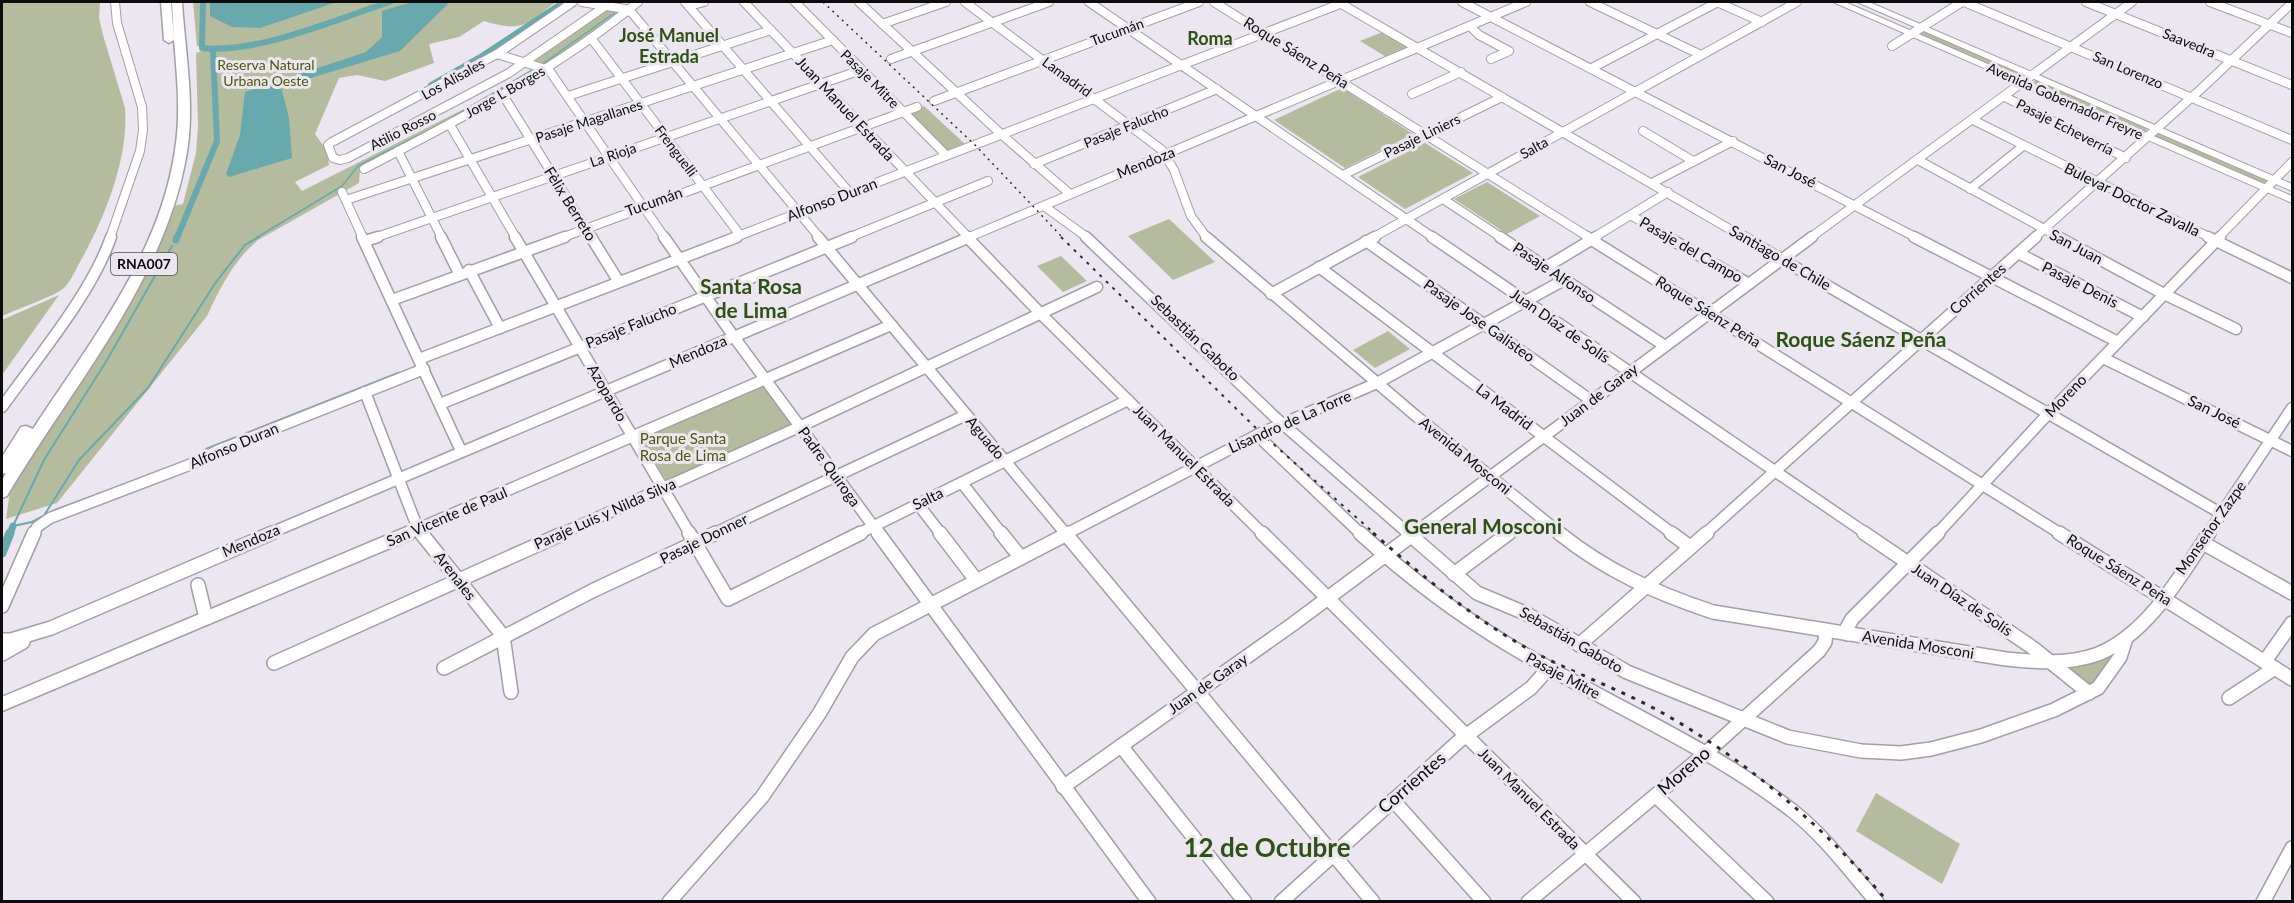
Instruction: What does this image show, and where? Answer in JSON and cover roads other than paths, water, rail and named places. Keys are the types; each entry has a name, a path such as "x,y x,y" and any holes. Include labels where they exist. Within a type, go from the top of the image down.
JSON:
{"highway":[{"name":"RNA007","path":"2,468 117,294 134,264 157,208 171,148 166,2"},
{"name":"RNA007","path":"2,492 24,453 128,292 145,262 165,213 181,150 182,99 177,2"}],"main road":[{"name":"Avenida Gobernador Freyre","path":"1838,2 1917,31 2152,133 2271,185 2292,200"},
{"name":"Avenida Gobernador Freyre","path":"1862,2 1917,31"},
{"name":"Avenida Gobernador Freyre","path":"2271,185 2292,188"}],"street":[{"path":"2,406 76,303 107,248 140,151 144,130 142,107 117,23 115,2"},
{"name":"Los Alisales","path":"344,159 334,159 328,146 332,142 497,54 573,2"},
{"path":"582,2 609,4 625,9"},
{"name":"Jorge L Borges","path":"364,169 503,95 542,67 591,38 625,9 638,2"},
{"path":"687,4 704,2"},
{"name":"Juan Manuel Estrada","path":"744,2 1041,314 1634,902"},
{"name":"Pasaje Mitre","path":"795,2 946,155"},
{"path":"859,2 1001,134 1070,194"},
{"path":"882,24 946,2"},
{"name":"Lamadrid","path":"965,2 1095,98 1167,155"},
{"path":"891,59 1049,2"},
{"name":"Juan Díaz de Solís","path":"1089,2 1774,473 2033,648 2089,693"},
{"name":"Tucumán","path":"934,100 1199,2"},
{"name":"Roque Sáenz Peña","path":"1214,2 2292,679"},
{"name":"Alfonso Duran","path":"2,606 34,532 43,522 61,513 189,465 217,451 365,392 500,328 1342,2"},
{"name":"Santiago de Chile","path":"1342,2 1562,133 1668,192 2047,415 2222,514"},
{"name":"San José","path":"1462,2 2118,342"},
{"name":"Mendoza","path":"2,640 11,640 51,628 461,451 1526,2"},
{"path":"1590,2 1701,55"},
{"path":"1592,68 1718,2 1762,22"},
{"name":"Salta","path":"1271,294 1797,2"},
{"path":"1893,46 1963,2"},
{"name":"San Lorenzo","path":"1963,2 2292,140"},
{"name":"Saavedra","path":"2086,2 2292,85"},
{"name":"Juan de Garay","path":"1064,787 1411,537 1628,372 2133,2"},
{"path":"2210,2 2292,33"},
{"name":"Corrientes","path":"1579,645 2126,158 2292,3"},
{"name":"Atilio Rosso","path":"344,159 428,117 526,62 609,4"},
{"path":"687,4 850,193"},
{"name":"Aguado","path":"625,9 693,86 1373,902"},
{"path":"1470,26 1479,35 1509,51 1491,59"},
{"path":"568,96 771,30"},
{"name":"Frenguelli","path":"591,38 740,235"},
{"name":"Pasaje Magallanes","path":"364,241 344,196 412,179 833,40"},
{"path":"497,54 542,67"},
{"name":"Padre Quiroga","path":"542,67 568,96 678,259 734,337 1149,902"},
{"name":"La Rioja","path":"364,241 861,70"},
{"path":"1412,94 1461,72"},
{"name":"Pasaje Falucho","path":"1034,164 1217,89"},
{"name":"Fèlix Berreto","path":"503,95 619,282"},
{"name":"Pasaje Liniers","path":"1343,175 1502,97"},
{"name":"Pasaje Echeverría","path":"2005,97 2126,158"},
{"path":"405,105 428,117"},
{"name":"Tucumán","path":"392,300 917,107"},
{"name":"Bulevar Doctor Zavalla","path":"1973,120 2097,184 2292,278"},
{"name":"Azopardo","path":"450,124 729,599"},
{"path":"1643,131 1693,161"},
{"path":"1652,183 1733,141"},
{"path":"1970,189 2023,146"},
{"path":"398,151 431,218 500,328"},
{"name":"Avenida Mosconi","path":"1167,155 1191,216 1199,229 1220,251 1584,553 1603,566 1644,587 1713,612 2006,659 2049,663 2092,656 2126,638"},
{"name":"San Juan","path":"1918,160 2043,230 2236,329"},
{"name":"Moreno","path":"1848,634 1847,628 1852,620 1909,564 2047,415 2292,162"},
{"name":"Pasaje Falucho","path":"440,404 988,181"},
{"path":"1546,267 1668,192"},
{"name":"Pasaje Alfonso","path":"1443,199 1665,346"},
{"name":"Sebastián Gaboto","path":"1044,206 1071,223 1284,425 1454,574 1486,598 1526,613 1599,657 1657,686 1788,737 1861,751 1901,753 1931,749 1981,736"},
{"name":"Pasaje del Campo","path":"1632,216 1749,284"},
{"path":"364,241 461,451"},
{"name":"Pasaje Jose Galisteo","path":"1366,241 1592,401"},
{"name":"Pasaje Denis","path":"2018,253 2143,316"},
{"name":"La Madrid","path":"1319,267 1690,547"},
{"name":"Lisandro de La Torre","path":"669,902 762,796 819,714 857,649 874,634 1257,435 1377,383 1564,280"},
{"name":"Paraje Luis y Nilda Silva","path":"274,663 799,427 1097,287"},
{"name":"San Vicente de Paul","path":"2,704 418,529 891,325"},
{"name":"San José","path":"2103,358 2292,451"},
{"name":"Arenales","path":"365,392 418,529 503,636"},
{"name":"Salta","path":"729,599 1128,400"},
{"name":"Monseñor Zazpe","path":"1981,736 2054,710 2098,688 2120,657 2126,638 2141,624 2203,543 2292,408"},
{"name":"Pasaje Donner","path":"444,668 594,590 966,415"},
{"name":"Pasaje Mitre","path":"1257,435 1386,555 1447,606 1548,669 1706,753 1795,813 1815,832 1877,902"},
{"path":"962,483 1020,558"},
{"path":"918,504 976,580"},
{"path":"1454,574 1509,533"},
{"path":"2203,543 2291,592"},
{"path":"198,585 206,618"},
{"path":"2229,698 2270,665 2292,623"},
{"path":"2,654 51,628"},
{"name":"Moreno","path":"1528,902 1706,753 1819,651 1825,642 1826,631"},
{"path":"503,636 511,692"},
{"name":"Corrientes","path":"1281,902 1332,853 1467,736 1531,688 1548,669"},
{"path":"1121,746 1245,902"},
{"path":"1656,796 1767,902"},
{"path":"1393,800 1484,902"},
{"path":"2263,902 2292,848"}],"water":[{"path":"210,2 337,2 260,28 232,27 210,16"},
{"path":"412,2 450,2 400,51 281,87 289,118 292,158 229,177 226,174 240,135 245,92 366,52 382,37 382,11"}],"waterway":[{"path":"202,45 203,2"},
{"path":"202,48 247,46 272,41 390,2"},
{"path":"431,85 482,56 564,2"},
{"path":"541,65 617,11"},
{"path":"177,238 217,141 213,50"},
{"path":"453,117 536,68"},
{"path":"256,238 342,186 358,166 443,123"},
{"path":"45,514 79,460 148,388 216,282 245,245 259,237"},
{"path":"118,487 55,510 32,522 13,526 44,460 107,360 172,246"},
{"path":"190,459 206,449 398,373"},
{"path":"10,534 13,526"},
{"path":"2,553 10,533"}],"railway":[{"path":"823,2 975,145 1063,238"},
{"path":"1061,237 1261,433 1375,534"},
{"path":"1373,533 1448,596 1509,638 1547,659 1650,706 1727,754 1812,823 1888,902"}],"district":[{"name":"Roma","path":"1210,39"},
{"name":"José Manuel Estrada","path":"669,46"},
{"name":"Santa Rosa de Lima","path":"751,299"},
{"name":"Roque Sáenz Peña","path":"1861,340"},
{"name":"General Mosconi","path":"1483,527"},
{"name":"12 de Octubre","path":"1267,848"}],"park label":[{"name":"Reserva Natural Urbana Oeste","path":"266,74"},
{"name":"Parque Santa Rosa de Lima","path":"683,448"}]}
